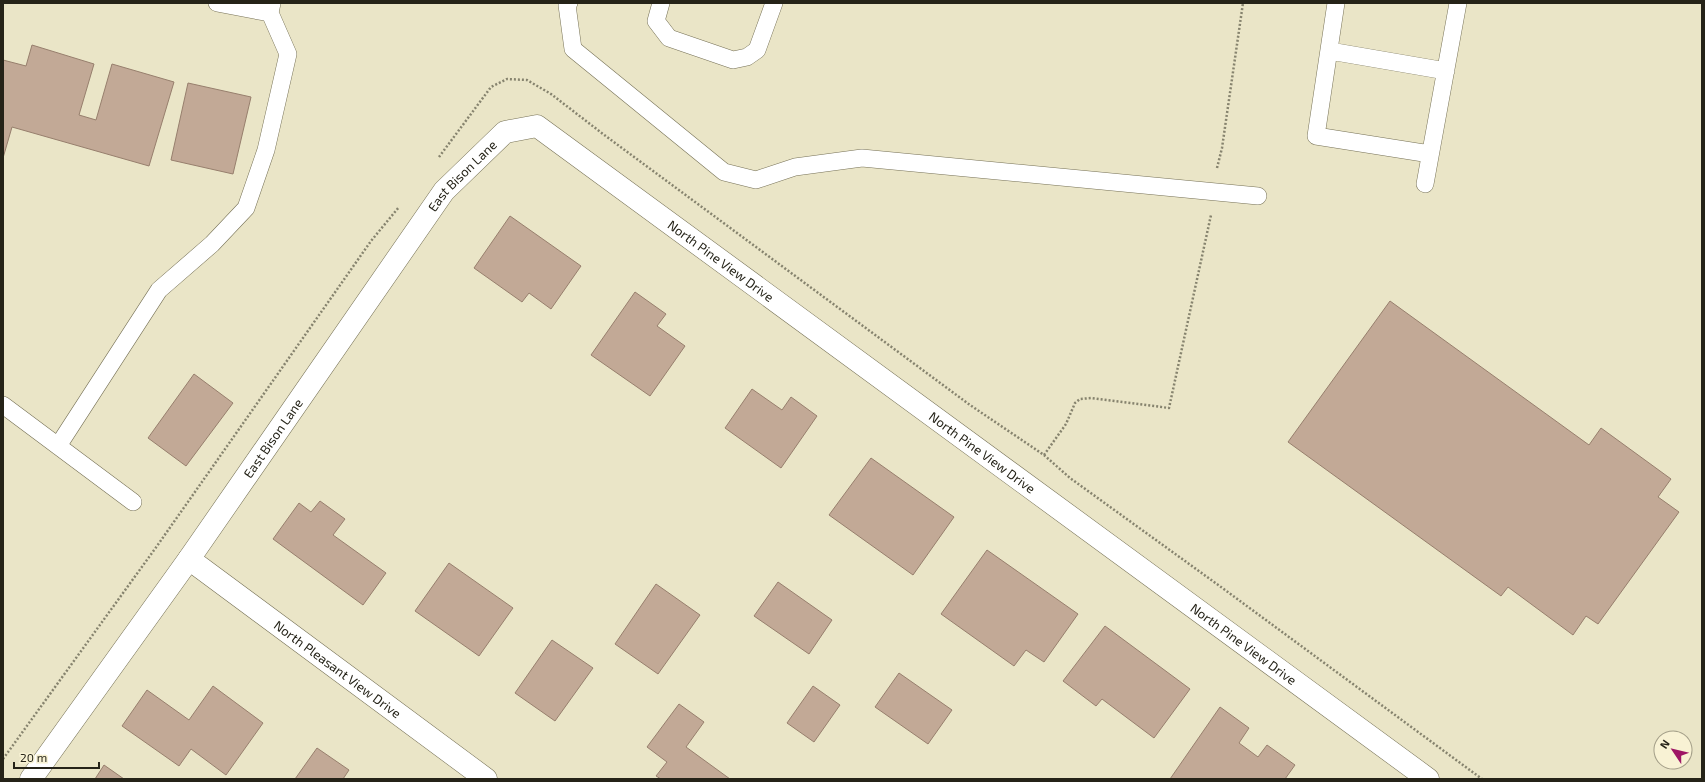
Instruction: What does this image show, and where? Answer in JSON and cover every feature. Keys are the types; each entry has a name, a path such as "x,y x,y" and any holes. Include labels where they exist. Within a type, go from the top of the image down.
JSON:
{"street":[{"name":"East Bison Lane","path":"31,779 189,559 444,191 505,132 537,126"},
{"name":"North Pine View Drive","path":"537,126 1428,779"},
{"name":"North Pleasant View Drive","path":"189,559 486,779"}],"lane":[{"path":"58,446 159,290 212,244 246,208 266,150 288,54 271,8 218,3"},
{"path":"661,3 656,21 669,38 732,60 747,57 757,50 774,3"},
{"path":"1336,3 1330,51 1316,136 1430,154"},
{"path":"1425,184 1458,3"},
{"path":"565,4 573,49 724,172 756,180 795,167 862,158 1258,196"},
{"path":"1330,51 1446,71"},
{"path":"3,405 133,502"}],"path":[{"path":"1217,167 1222,148 1243,3"},
{"path":"435,163 491,87 507,79 527,80 551,94 602,134 970,405 1044,455 1070,478 1482,779"},
{"path":"3,759 161,540 371,241 400,206"},
{"path":"1044,455 1066,424 1075,403 1080,399 1091,398 1169,408 1211,212"}],"building":[{"path":"32,45 94,64 79,115 96,120 112,64 174,82 149,166 12,127 3,158 3,60 26,66"},
{"path":"188,83 251,97 233,174 171,160"},
{"path":"510,216 581,266 551,309 529,293 522,302 474,268"},
{"path":"635,292 666,314 657,326 685,346 650,396 591,355"},
{"path":"1390,301 1589,445 1601,428 1671,479 1658,497 1679,512 1598,624 1586,616 1573,635 1508,587 1501,596 1288,442"},
{"path":"194,374 233,403 186,466 148,438"},
{"path":"752,389 782,410 791,397 817,416 781,468 725,428"},
{"path":"871,458 954,517 913,575 829,515"},
{"path":"320,501 345,519 333,535 386,573 363,605 273,539 299,503 311,512"},
{"path":"987,550 1078,614 1044,662 1026,650 1014,666 941,614"},
{"path":"449,563 513,608 479,656 415,611"},
{"path":"778,582 832,620 809,654 754,616"},
{"path":"656,584 700,615 658,674 615,644"},
{"path":"1105,626 1190,689 1154,738 1102,699 1096,706 1063,681"},
{"path":"552,640 593,668 555,721 515,693"},
{"path":"899,673 952,710 928,744 875,707"},
{"path":"213,686 263,723 226,775 191,749 179,766 122,726 147,690 189,720"},
{"path":"813,686 840,705 814,742 787,723"},
{"path":"679,704 704,722 686,747 730,779 661,779 656,776 667,762 647,747"},
{"path":"1220,707 1249,728 1239,743 1258,757 1267,745 1295,765 1285,779 1170,779"},
{"path":"317,748 349,770 343,779 295,779"},
{"path":"104,765 124,779 95,779"}]}
